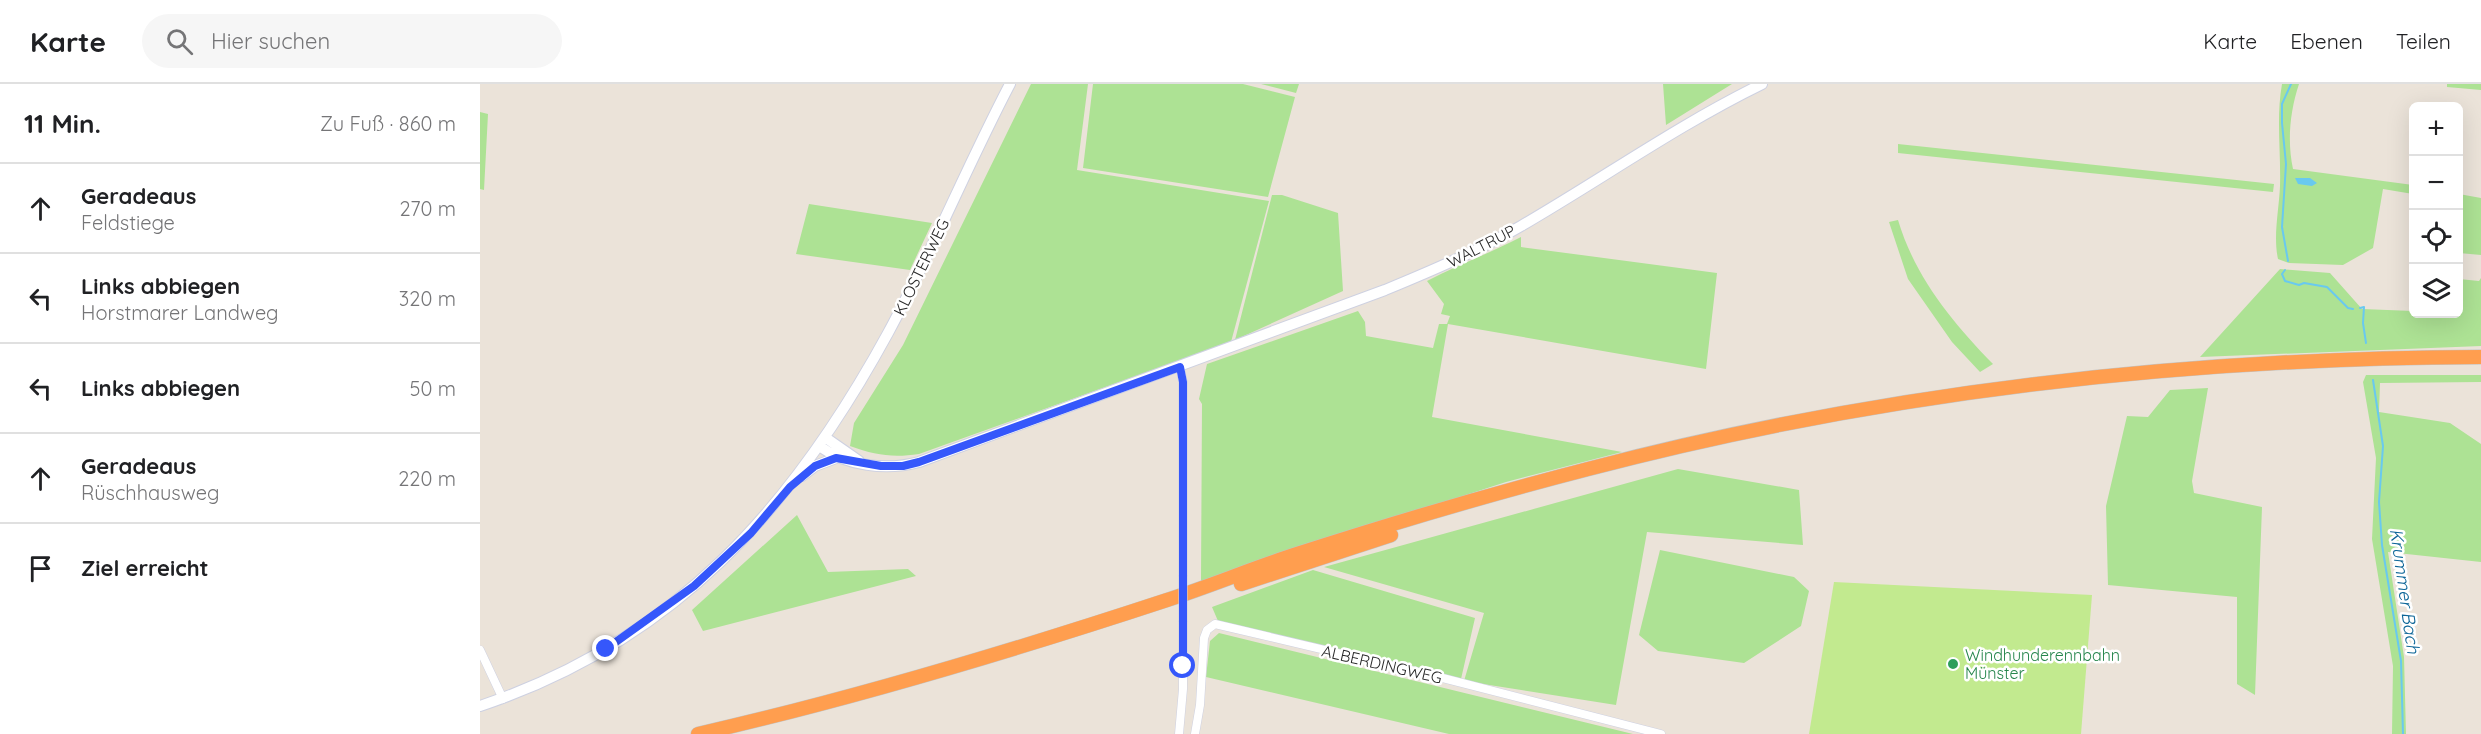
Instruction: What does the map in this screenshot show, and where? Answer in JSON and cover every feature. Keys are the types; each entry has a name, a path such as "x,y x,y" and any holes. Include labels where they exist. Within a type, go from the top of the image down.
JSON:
{"highway":[{"path":"698,734 856,694 1001,653 1198,590 1294,555 1507,491 1662,450 1754,429 1965,392 2136,372 2292,360 2481,357"},
{"path":"726,734 980,666 1510,499 1639,464 1761,437 1948,403 2106,383 2292,369 2481,365"}],"main road":[{"name":"WALTRUP","path":"836,458 862,463 903,466 937,457 1385,290 1458,258 1520,227 1696,119 1762,84"},
{"name":"KLOSTERWEG","path":"790,487 823,442 889,331 1008,87"},
{"path":"480,706 503,699 596,654 673,604 757,527 790,487 815,466 836,458 823,442"},
{"path":"823,442 862,463"}],"street":[{"path":"1179,734 1183,699 1183,382 1180,367"},
{"name":"ALBERDINGWEG","path":"1195,734 1200,705 1204,638 1207,630 1215,624 1431,675 1661,734"},
{"path":"480,650 503,699"}],"green space":[{"path":"1031,84 1088,84 1077,170 1269,201 1231,342 919,454 884,455 850,446 854,423 903,345"},
{"path":"1093,84 1243,84 1295,97 1268,197 1083,168"},
{"path":"1261,84 1299,84 1296,93"},
{"path":"1663,84 1732,84 1666,125"},
{"path":"2282,84 2299,84 2290,126 2293,169 2409,184 2409,193 2383,189 2373,248 2343,265 2289,263 2278,259 2276,232 2280,186"},
{"path":"2447,84 2481,84 2481,90 2447,87"},
{"path":"480,112 488,114 484,190 480,189"},
{"path":"1898,144 2274,184 2273,192 1898,153"},
{"path":"1272,195 1282,195 1338,213 1343,291 1235,340"},
{"path":"2463,195 2481,198 2481,255 2463,253"},
{"path":"809,204 932,223 910,270 796,254"},
{"path":"1898,220 1914,261 1925,280 1949,315 1993,364 1980,372 1952,342 1908,279 1889,222"},
{"path":"1521,237 1521,247 1717,273 1706,369 1448,324 1432,417 1622,452 1506,482 1201,581 1202,404 1199,399 1207,364 1358,311 1365,322 1366,336 1433,348 1439,324 1447,324 1450,316 1441,314 1444,304 1427,281"},
{"path":"2280,269 2330,273 2362,309 2409,311 2409,318 2463,318 2463,279 2479,281 2481,278 2481,346 2200,357"},
{"path":"2366,375 2481,375 2481,382 2380,383 2379,412 2450,423 2481,444 2481,562 2388,552 2404,657 2406,734 2392,734 2393,666 2372,539 2376,458 2363,382"},
{"path":"2208,388 2192,481 2194,493 2262,507 2255,695 2237,684 2237,597 2108,585 2106,506 2127,416 2148,417 2170,390"},
{"path":"1678,469 1799,490 1803,545 1647,532 1616,705 1464,681 1484,613 1324,567"},
{"path":"797,515 828,572 908,569 916,576 703,631 692,610"},
{"path":"1660,550 1794,577 1809,591 1801,626 1744,663 1658,651 1639,635"},
{"path":"1313,570 1475,618 1461,679 1218,621 1212,607"},
{"name":"Windhunderennbahn Münster","path":"1834,582 2092,595 2081,734 1809,734"},
{"path":"1219,633 1633,734 1449,734 1206,677 1210,641"}],"water":[{"path":"2295,178 2310,178 2317,183 2312,186 2298,184"}],"waterway":[{"name":"Krummer Bach","path":"2288,261 2282,227 2286,164 2282,104 2291,84"},
{"name":"Krummer Bach","path":"2285,270 2282,274 2285,281 2299,285 2304,283 2327,287 2348,308 2353,309"},
{"name":"Krummer Bach","path":"2360,308 2364,307 2363,323 2366,343"},
{"name":"Krummer Bach","path":"2373,380 2383,446 2379,502 2382,545 2401,661 2403,734"}],"place":[{"name":"Windhunderennbahn Münster","path":"1953,664"}],"route":[{"path":"606,649 673,604 694,586 751,533 790,487 815,466 836,458 881,466 903,466 919,462 1180,367 1183,382 1183,666"}]}
